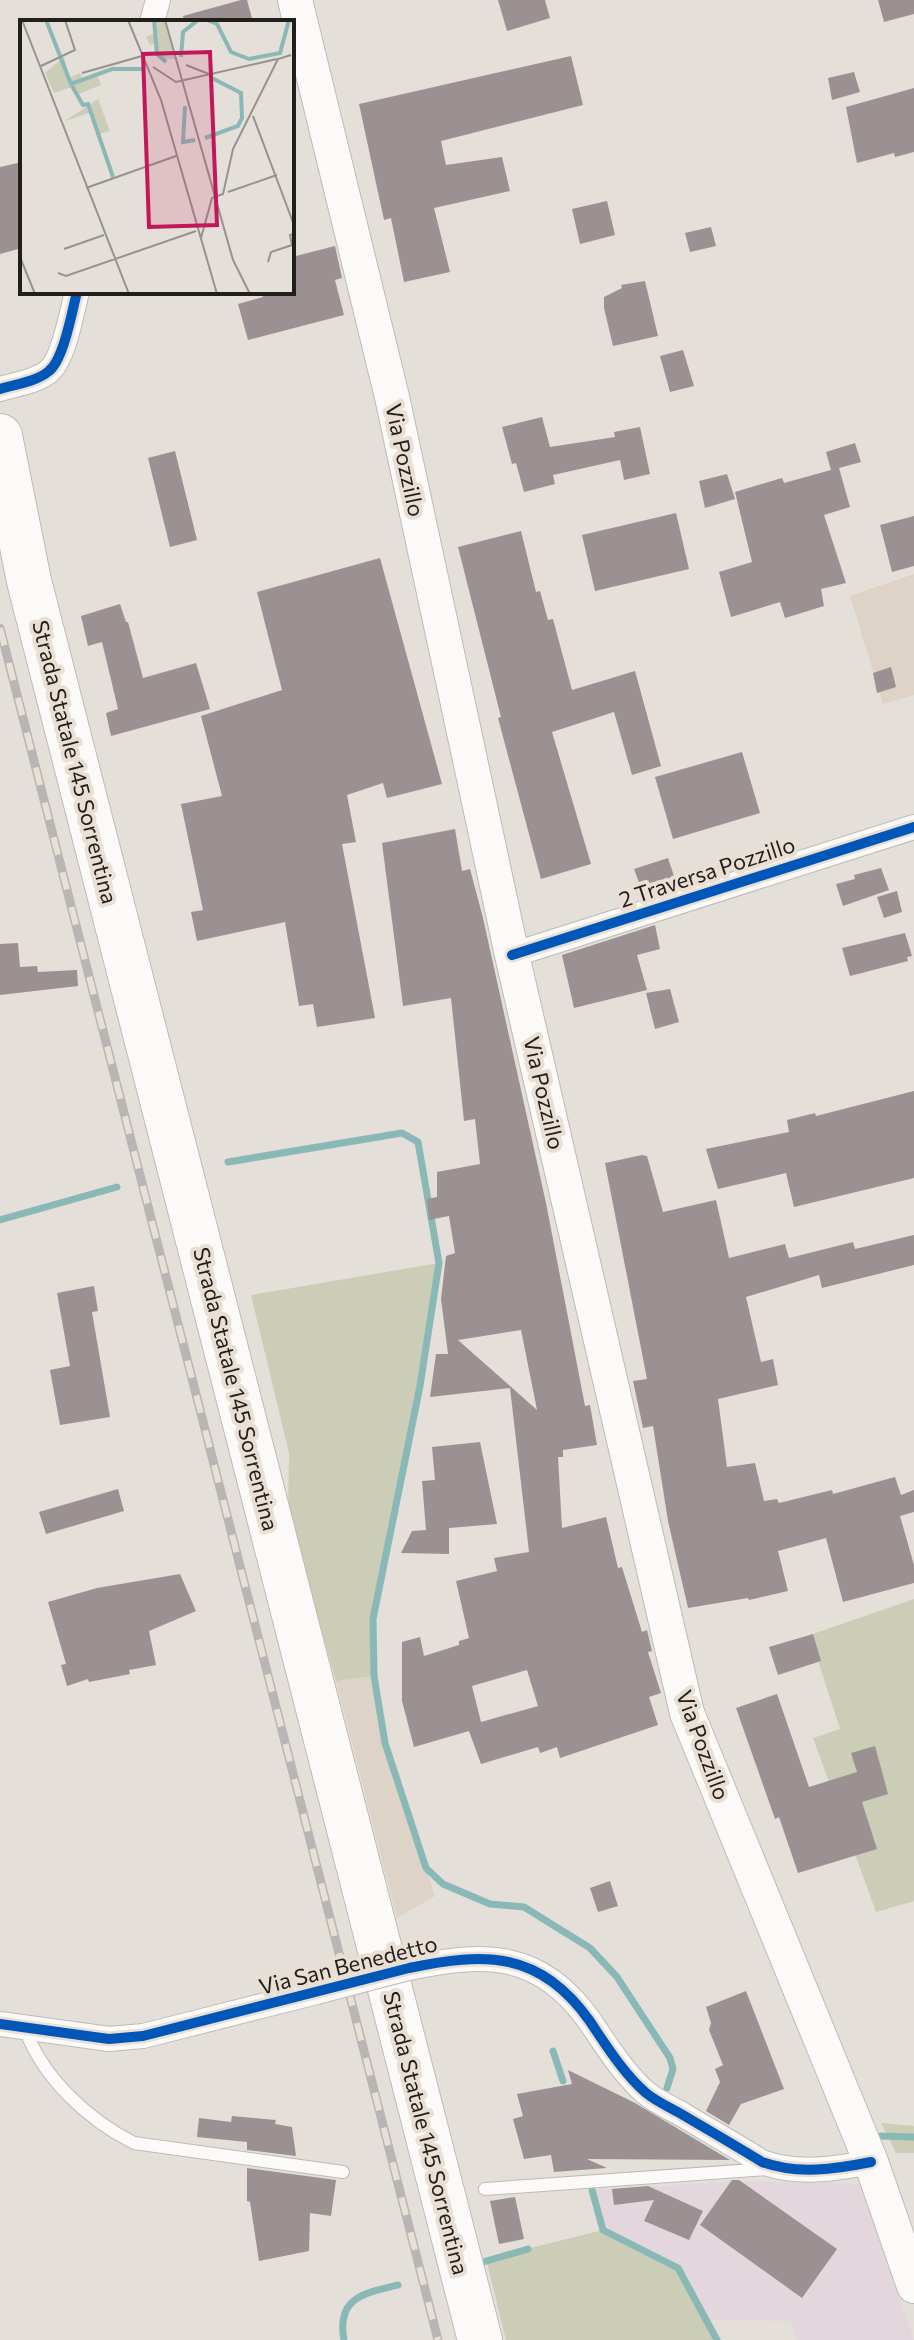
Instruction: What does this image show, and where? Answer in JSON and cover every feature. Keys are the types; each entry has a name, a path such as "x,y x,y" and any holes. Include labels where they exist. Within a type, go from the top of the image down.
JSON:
{"highway":[{"name":"Strada Statale 145 Sorrentina","path":"0,436 36,611 480,2340"}],"main road":[{"name":"Via Pozzillo","path":"295,0 392,397 512,955 687,1713 871,2162 914,2286"}],"street":[{"path":"153,20 158,0"},
{"path":"0,389 51,370 61,351 76,294"},
{"name":"2 Traversa Pozzillo","path":"512,955 914,827"},
{"name":"Via San Benedetto","path":"0,2024 109,2039 143,2036 409,1968 459,1959 498,1958 547,1978 567,1994 618,2061 647,2093 762,2162 777,2168 819,2169 871,2162"}],"lane":[{"path":"25,2029 32,2049 71,2097 106,2129 134,2143 343,2172"},
{"path":"485,2189 777,2168"}],"shaded area":[{"path":"914,574 914,695 883,704 850,596"},
{"path":"374,1676 385,1743 435,1896 397,1918 336,1681"},
{"path":"741,2181 859,2184 914,2340 797,2340 790,2321 706,2320 678,2268 603,2230 592,2190"}],"green space":[{"path":"439,1263 420,1386 373,1619 374,1676 336,1681 288,1512 289,1453 251,1295"},
{"path":"914,1599 914,1901 876,1912 813,1738 840,1729 810,1635"},
{"path":"881,2123 914,2126 914,2153 896,2153"},
{"path":"603,2230 678,2268 717,2340 506,2340 486,2259"}],"building":[{"path":"247,0 252,20 184,20 183,16"},
{"path":"498,0 545,0 550,18 507,31"},
{"path":"878,0 914,0 914,14 884,22"},
{"path":"571,56 583,105 441,141 446,165 502,157 510,191 434,208 450,272 404,282 391,218 384,220 359,104"},
{"path":"854,72 860,92 832,100 828,78"},
{"path":"914,88 914,152 895,157 894,153 857,163 846,107"},
{"path":"20,162 20,249 0,254 0,167"},
{"path":"607,201 615,235 580,244 572,209"},
{"path":"711,227 716,246 690,252 685,233"},
{"path":"335,246 342,278 335,280 344,315 248,340 238,304 263,297 262,294 294,294 294,256"},
{"path":"645,281 658,336 613,346 604,297 622,288 621,285"},
{"path":"683,350 694,386 670,392 660,356"},
{"path":"542,417 550,447 615,437 614,432 640,427 650,474 624,480 620,460 553,475 555,484 524,492 502,427"},
{"path":"855,443 861,462 839,468 850,507 824,515 846,583 821,589 824,606 785,618 780,602 731,617 719,572 752,562 735,492 782,478 784,483 831,470 826,452"},
{"path":"175,451 197,540 170,547 148,458"},
{"path":"727,474 735,499 705,508 699,481"},
{"path":"676,513 689,569 595,591 582,535"},
{"path":"914,516 914,566 892,572 880,525"},
{"path":"521,531 536,592 540,591 548,620 553,619 572,690 635,671 661,766 632,775 614,712 552,732 591,864 541,879 498,718 501,717 458,547"},
{"path":"380,558 442,784 387,798 383,783 347,795 356,842 342,844 375,1018 317,1027 313,1004 299,1006 285,922 197,941 191,912 203,910 181,804 222,796 201,716 282,690 257,592"},
{"path":"120,604 143,678 196,663 210,709 111,736 106,713 118,709 102,642 88,646 81,616"},
{"path":"891,667 896,687 877,693 873,673"},
{"path":"742,752 760,813 673,839 655,777"},
{"path":"455,829 462,871 470,869 546,1203 585,1406 590,1405 597,1445 563,1450 563,1457 558,1457 562,1528 606,1517 618,1568 622,1567 642,1632 647,1630 652,1651 648,1652 661,1693 649,1697 658,1725 560,1758 557,1747 540,1753 538,1747 481,1764 469,1731 414,1747 402,1701 402,1642 420,1637 424,1656 459,1645 459,1641 469,1638 456,1581 497,1571 494,1558 529,1552 510,1388 430,1397 436,1354 448,1354 441,1299 446,1256 455,1253 449,1216 429,1220 427,1199 437,1197 437,1172 480,1164 475,1119 464,1121 451,998 403,1006 382,843","holes":["521,1330 537,1410 458,1340","527,1670 538,1706 481,1722 472,1686"]},
{"path":"668,858 677,885 644,896 634,869"},
{"path":"881,868 889,890 843,906 836,884 855,879 854,875"},
{"path":"897,891 902,912 884,918 877,897"},
{"path":"655,925 660,949 637,955 647,990 574,1008 562,955"},
{"path":"905,933 912,956 907,957 908,961 850,976 842,948"},
{"path":"18,943 20,967 37,966 38,972 77,970 78,986 0,995 0,944"},
{"path":"670,989 679,1022 655,1029 646,993"},
{"path":"914,1091 914,1178 794,1207 786,1173 718,1189 706,1149 789,1132 787,1120 815,1113 816,1116"},
{"path":"647,1156 663,1212 716,1200 729,1258 785,1244 789,1258 853,1242 855,1249 914,1235 914,1265 822,1288 819,1275 746,1297 761,1362 773,1359 778,1385 718,1399 727,1467 755,1463 764,1501 777,1499 779,1503 832,1490 833,1494 895,1477 901,1495 914,1490 914,1512 900,1516 914,1565 914,1583 843,1602 826,1538 778,1551 788,1591 688,1608 668,1521 653,1426 643,1428 633,1381 647,1379 605,1163"},
{"path":"94,1286 98,1311 92,1312 110,1417 60,1425 50,1370 70,1366 57,1293"},
{"path":"480,1442 497,1524 449,1528 449,1554 401,1553 412,1531 426,1530 422,1481 435,1480 432,1447"},
{"path":"118,1489 124,1511 46,1534 39,1512"},
{"path":"180,1574 196,1611 149,1631 156,1665 129,1670 130,1674 89,1682 88,1679 67,1686 61,1665 66,1664 48,1602 97,1588"},
{"path":"813,1634 821,1661 778,1675 769,1647"},
{"path":"777,1694 809,1787 857,1772 851,1753 875,1746 888,1794 862,1802 877,1849 798,1873 779,1817 775,1819 736,1708"},
{"path":"610,1881 618,1906 598,1912 590,1888"},
{"path":"746,1991 784,2089 741,2104 729,2125 706,2111 720,2082 715,2069 723,2065 709,2030 711,2023 706,2007"},
{"path":"568,2070 635,2103 730,2160 587,2159 607,2168 554,2172 551,2155 524,2159 513,2119 523,2116 517,2094 572,2084"},
{"path":"232,2116 276,2120 275,2124 292,2127 296,2156 247,2150 247,2142 197,2137 199,2118 231,2122"},
{"path":"247,2168 336,2180 331,2216 310,2213 309,2251 259,2261 250,2202 247,2201"},
{"path":"732,2180 739,2180 837,2249 802,2298 700,2225"},
{"path":"648,2186 703,2211 689,2240 644,2221 654,2200 614,2205 612,2189"},
{"path":"515,2197 524,2239 499,2244 490,2201"}],"waterway":[{"path":"228,1162 402,1133 418,1142 439,1263 420,1386 373,1619 374,1676 385,1743 426,1868 443,1884 490,1904 524,1907 590,1948 617,1977 670,2058 673,2069 667,2088"},
{"path":"0,1220 117,1187"},
{"path":"553,2051 563,2081"},
{"path":"881,2136 914,2137"},
{"path":"592,2190 603,2230 678,2268 717,2340"},
{"path":"483,2262 528,2249"},
{"path":"344,2340 344,2314 349,2306 364,2295 398,2285"}],"railway":[{"path":"0,628 438,2340"}],"cycle path":[{"path":"0,389 38,378 54,365 67,334 77,294"},
{"path":"512,955 914,827"},
{"path":"0,2024 109,2039 143,2036 409,1968 462,1960 509,1962 531,1969 570,1997 622,2068 646,2093 762,2162 803,2170 871,2162"}]}
